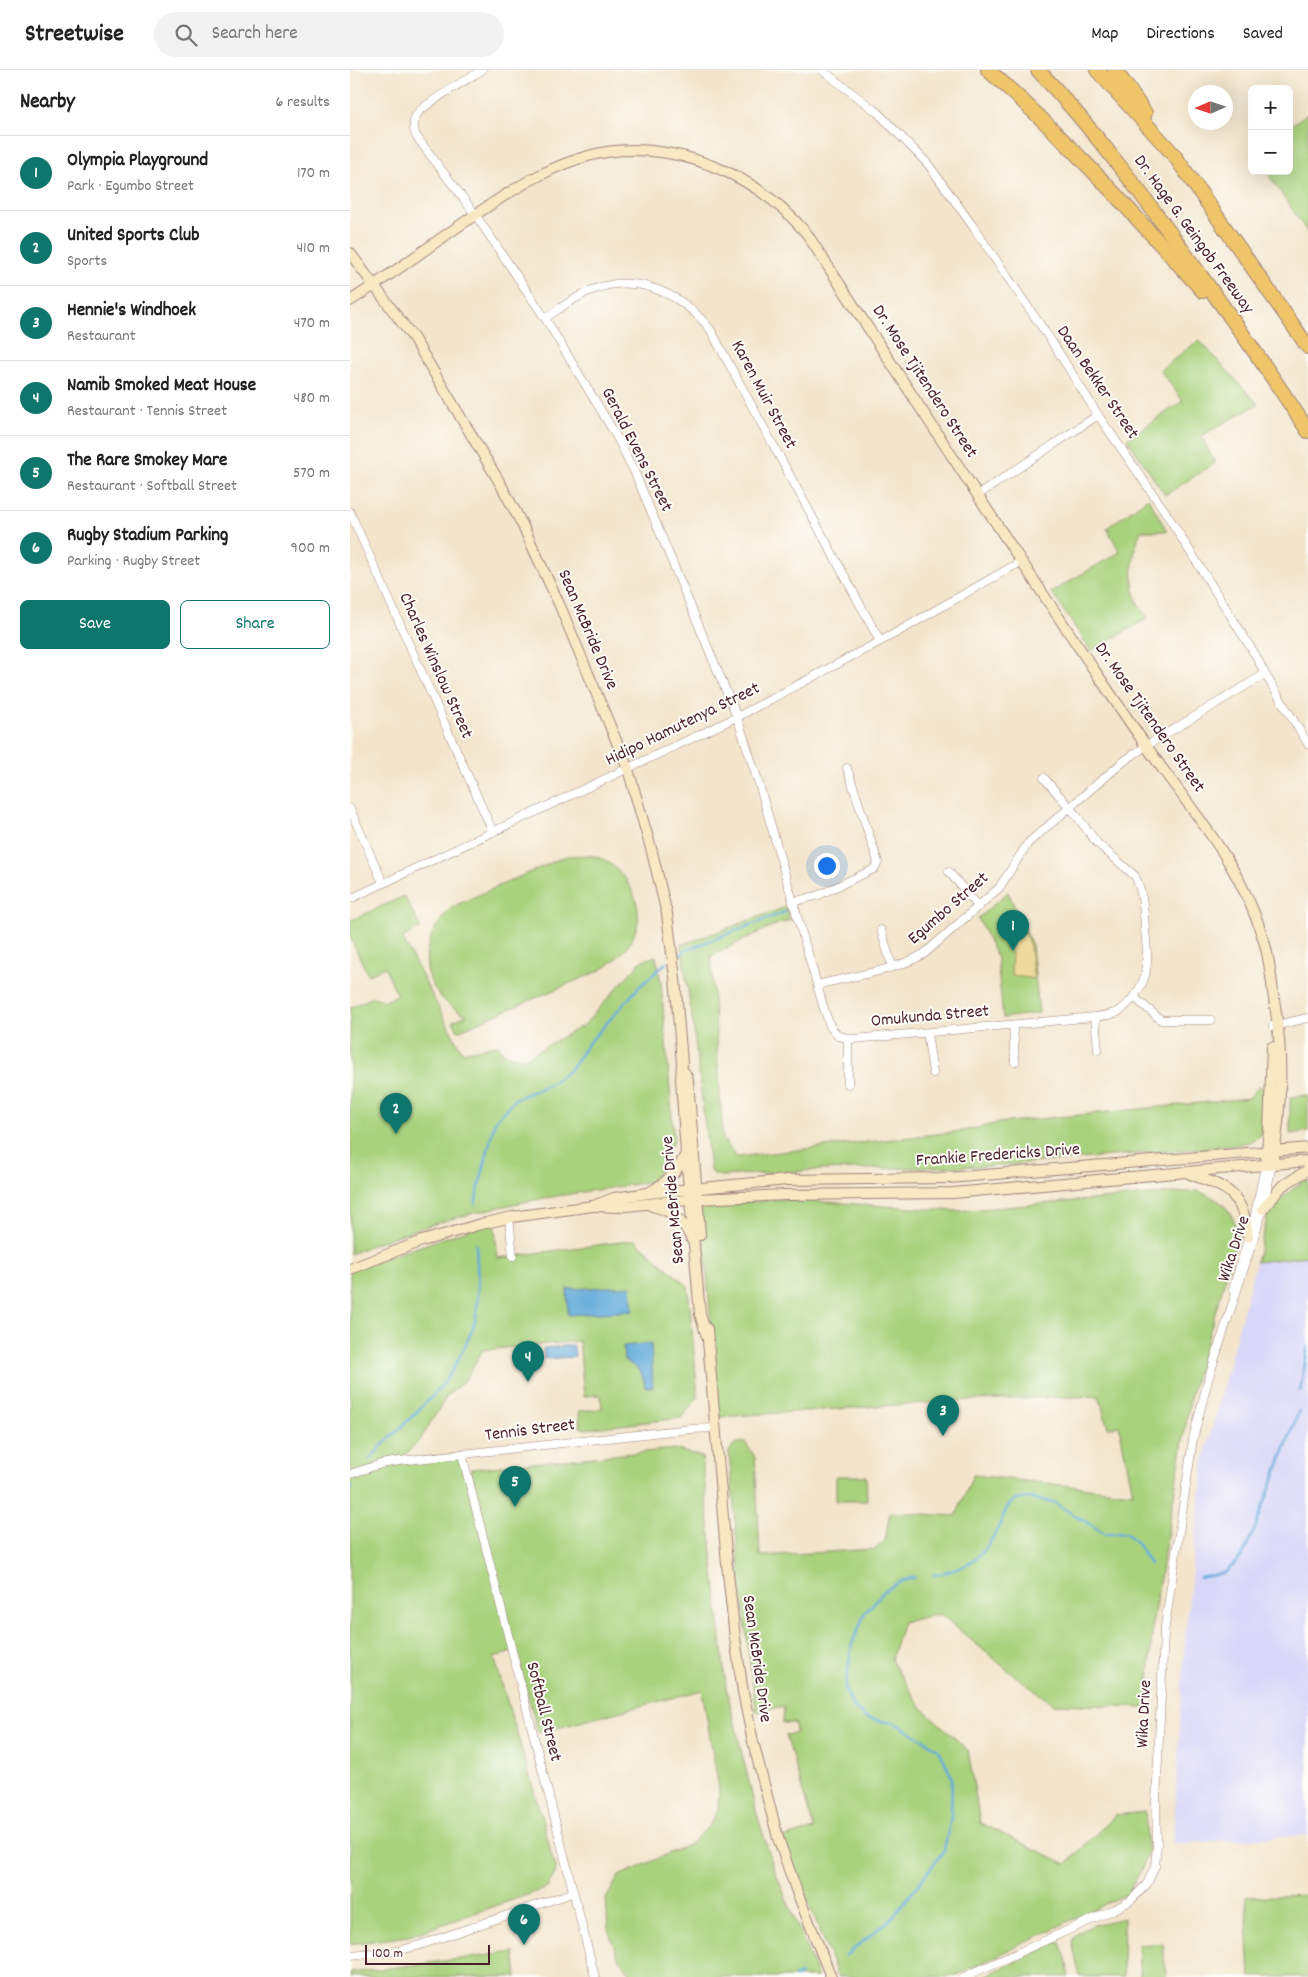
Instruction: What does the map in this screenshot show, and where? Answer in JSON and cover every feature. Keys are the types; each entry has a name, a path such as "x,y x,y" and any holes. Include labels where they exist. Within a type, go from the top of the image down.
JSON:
{"highway":[{"path":"988,70 1012,90 1101,178 1245,338"},
{"name":"Dr. Hage G. Geingob Freeway","path":"1038,70 1079,114 1153,209 1245,338 1308,431"},
{"name":"Dr. Hage G. Geingob Freeway","path":"1098,70 1174,155 1308,347"},
{"path":"1115,70 1174,155"}],"main road":[{"name":"Dr. Mose Tjitendero Street","path":"350,301 375,286 475,214 534,177 587,156 621,150 667,153 694,159 719,168 746,182 776,203 807,234 1146,746 1226,855 1242,882 1269,957 1274,997 1276,1025 1269,1131 1271,1151 1268,1165"},
{"name":"Sean McBride Drive","path":"350,253 414,339 442,383 522,524 560,606 628,769 652,852 667,914 675,978 682,1063 681,1080 686,1154 693,1188"},
{"name":"Sean McBride Drive","path":"682,1063 688,1080 693,1188 707,1319 706,1334 735,1638 752,1742 778,1838 831,1977"},
{"name":"Frankie Fredericks Drive","path":"593,1206 614,1198 648,1193 787,1180 948,1178 1308,1148"},
{"path":"648,1193 668,1179 680,1166 686,1154"},
{"name":"Frankie Fredericks Drive","path":"593,1206 616,1207 694,1199 785,1194 953,1193 1308,1161"},
{"path":"1263,1209 1282,1186 1308,1170"},
{"path":"1187,1173 1220,1185 1230,1193 1242,1210 1248,1238"},
{"name":"Sean McBride Drive","path":"694,1199 694,1246 700,1314 706,1334"},
{"path":"640,1204 661,1208 678,1218 694,1246"},
{"path":"350,1269 422,1241 509,1218 593,1206"}],"street":[{"path":"475,214 416,136 414,120 420,110 482,70"},
{"name":"Daan Bekker Street","path":"822,70 877,112 928,164 972,225 1047,334 1098,415 1164,510 1256,656 1308,744"},
{"name":"Gerald Evens Street","path":"475,214 545,318 614,432 634,473 737,717"},
{"name":"Karen Muir Street","path":"545,318 595,288 623,284 649,286 680,300 696,312 710,329 880,641"},
{"path":"978,494 1098,415"},
{"name":"Charles Winslow Street","path":"350,512 493,832"},
{"name":"Hidipo Hamutenya Street","path":"350,899 737,717 880,641 1022,561"},
{"name":"Egumbo Street","path":"817,985 892,966 915,959 924,954 999,888 1019,854 1028,843 1124,761 1265,674"},
{"name":"Omukunda Street","path":"737,717 832,1030 838,1036 848,1039 1095,1017 1117,1012 1134,996 1143,982 1147,963 1143,906 1138,882 1135,876 1097,843 1076,814 1070,809"},
{"path":"793,902 827,891 874,869 878,862 847,768"},
{"path":"1044,778 1070,809"},
{"path":"350,809 383,883"},
{"path":"949,872 979,906"},
{"path":"882,930 892,966"},
{"path":"1134,996 1161,1020 1211,1020"},
{"path":"1095,1017 1098,1050"},
{"path":"1276,1025 1308,1018"},
{"path":"1013,1025 1015,1062"},
{"path":"927,1033 933,1073"},
{"path":"848,1039 848,1084"},
{"name":"Wika Drive","path":"964,1977 1130,1901 1152,1876 1157,1857 1156,1802 1164,1633 1170,1582 1193,1439 1208,1380 1263,1209 1268,1165"},
{"name":"Wika Drive","path":"1220,1342 1225,1317 1256,1214 1268,1165"},
{"path":"509,1218 513,1256"},
{"name":"Tennis Street","path":"350,1474 399,1460 690,1429 715,1428"},
{"name":"Softball Street","path":"462,1454 595,1977"},
{"path":"350,1955 398,1951 420,1945 572,1892"}],"shaded area":[{"path":"1308,1256 1308,1835 1173,1844 1185,1636 1204,1458 1256,1262"}],"green space":[{"path":"1308,113 1308,233 1269,175 1293,175 1293,124"},
{"path":"1199,340 1258,404 1201,436 1215,463 1165,495 1127,439 1183,401 1160,370"},
{"path":"1148,498 1167,531 1141,531 1134,555 1134,590 1138,603 1148,618 1091,651 1051,592 1120,552 1107,528"},
{"path":"566,856 590,856 606,861 615,867 629,885 634,895 638,916 637,926 628,946 601,970 458,1031 453,1021 467,1015 450,1006 438,994 430,980 427,950 432,934 441,920 454,906"},
{"path":"1008,892 1032,945 1039,1013 1003,1018 997,958 978,918"},
{"path":"404,896 421,928 402,938 462,1052 498,1045 502,1052 511,1056 525,1058 584,1025 641,961 656,956 661,982 674,1140 654,1181 549,1197 472,1213 410,1231 350,1254 350,1008 373,997 386,1001 397,995 385,967 368,975 350,937 350,921"},
{"path":"786,907 790,920 772,926 711,956 723,1139 736,1157 963,1131 999,1123 1249,1098 1259,1085 1264,1090 1261,1135 1250,1142 1230,1146 993,1166 816,1170 721,1176 714,1174 710,1169 693,1023 681,945"},
{"path":"1308,1095 1308,1131 1290,1134 1290,1097"},
{"path":"1308,1180 1308,1256 1256,1262 1270,1207 1303,1181"},
{"path":"1198,1191 1223,1204 1234,1221 1237,1235 1191,1394 1153,1620 1147,1707 1053,1704 1011,1673 940,1614 903,1622 891,1660 921,1707 968,1750 980,1823 1066,1864 1115,1815 1145,1812 1148,1853 1142,1869 1128,1893 953,1977 838,1977 783,1838 814,1829 786,1735 796,1733 795,1723 783,1723 784,1706 756,1712 741,1589 729,1452 734,1444 745,1442 755,1457 760,1556 875,1549 885,1541 890,1512 956,1516 973,1475 1133,1493 1119,1426 1108,1428 1099,1396 970,1400 719,1417 701,1207 783,1199 956,1211"},
{"path":"494,1221 498,1258 635,1240 688,1286 698,1397 681,1418 585,1429 580,1427 579,1411 602,1409 601,1395 584,1396 579,1341 483,1350 465,1380 447,1396 420,1440 400,1460 462,1454 513,1652 494,1657 543,1821 556,1872 547,1888 409,1936 350,1944 350,1270"},
{"path":"675,1449 702,1457 726,1687 756,1811 773,1866 818,1977 632,1977 619,1960 608,1929 606,1899 619,1876 690,1844 710,1825 718,1809 719,1789 702,1690 538,1733 495,1575 471,1469"},
{"path":"836,1476 866,1476 867,1501 836,1501"},
{"path":"1308,1895 1308,1977 1250,1977 1246,1897"},
{"path":"1124,1918 1123,1977 1080,1977 1072,1942 1075,1936 1094,1925"},
{"path":"1059,1941 1066,1958 1069,1977 983,1977"},
{"path":"1163,1943 1166,1977 1140,1977 1138,1945"},
{"path":"514,1952 517,1977 350,1977 350,1973"}],"sand":[{"path":"1021,924 1030,946 1034,979 1011,975 1012,952 1002,938"}],"water":[{"path":"631,1286 633,1311 568,1315 567,1289"},
{"path":"651,1343 653,1387 645,1387 639,1370 624,1360 623,1346"},
{"path":"574,1345 575,1357 544,1359 543,1348"}],"waterway":[{"path":"679,955 686,950 785,912"},
{"path":"475,1204 495,1121 515,1099 550,1084 570,1070 587,1045 640,986 666,963"},
{"path":"370,1459 437,1391 454,1368 464,1348 477,1313 476,1244"},
{"path":"1300,1391 1308,1347"},
{"path":"1200,1578 1226,1572 1242,1556 1254,1531 1299,1411"},
{"path":"933,1575 949,1572 973,1561 989,1544 1008,1506 1015,1500 1027,1498 1053,1502 1106,1534 1126,1533 1137,1543 1150,1564"},
{"path":"845,1956 892,1918 921,1881 944,1850 951,1818 952,1778 937,1749 893,1722 864,1717 852,1705 845,1688 852,1644 865,1613 883,1592 899,1582 915,1577"},
{"path":"794,1977 801,1974"}],"place":[{"name":"Olympia Playground","path":"1013,951"},
{"name":"United Sports Club","path":"396,1134"},
{"name":"Namib Smoked Meat House","path":"528,1382"},
{"name":"Hennie's Windhoek","path":"943,1436"},
{"name":"The Rare Smokey Mare","path":"515,1507"},
{"name":"Rugby Stadium Parking","path":"524,1945"}]}
